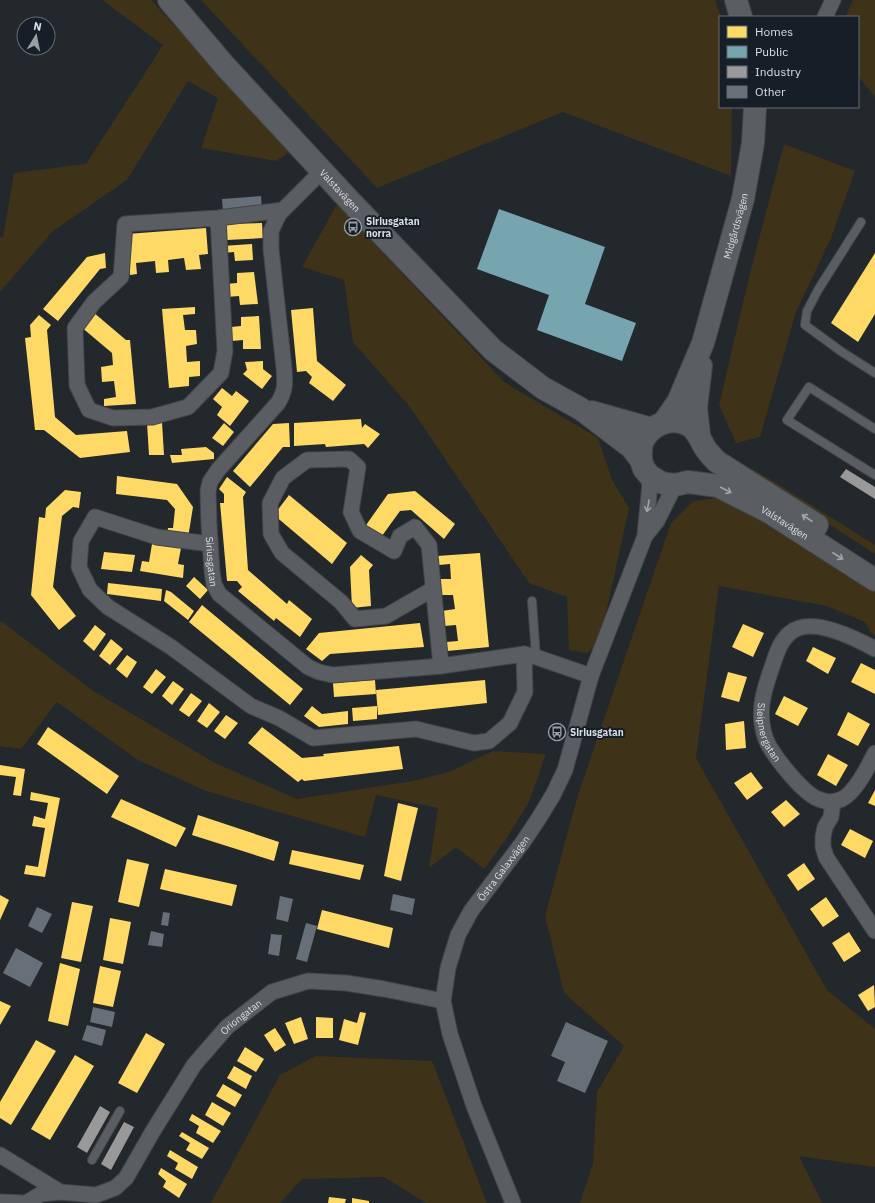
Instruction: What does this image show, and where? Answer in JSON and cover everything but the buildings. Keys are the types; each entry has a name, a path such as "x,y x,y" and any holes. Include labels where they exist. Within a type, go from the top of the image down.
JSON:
{"street":[{"name":"Valstavägen","path":"169,0 225,66 322,171 493,350 543,388 581,410 632,448 646,468 662,484 718,486 769,512 875,580"},
{"path":"736,0 741,16"},
{"path":"825,16 833,0"},
{"name":"Midgårdsvägen","path":"702,441 696,408 704,343 743,199 754,142 755,108"},
{"name":"Siriusgatan","path":"322,171 283,210 271,230 271,249 284,368 284,393 278,403 218,470 210,482 208,498 210,544 214,584 219,594 308,667 318,672 333,675 441,666 530,655 592,676"},
{"path":"218,218 225,351 221,373 188,407 152,417 113,418 90,410 77,385 75,328 94,302 121,277 126,224 218,218 283,210"},
{"name":"Midgårdsvägen","path":"658,426 678,402 704,343"},
{"name":"Valstavägen","path":"581,410 658,426 677,421 689,426 716,461 777,498 875,562"},
{"path":"646,468 641,449 644,439 658,426"},
{"path":"681,484 698,473 704,461 702,441"},
{"path":"433,589 386,616 355,619 341,602 282,553 270,534 270,503 282,478 307,460 349,459 358,467 351,512 360,531 394,551 400,536 415,527 428,545 433,589 441,666"},
{"name":"Östra Galaxvägen","path":"513,1203 474,1106 450,1034 443,1002 448,968 458,935 471,911 535,824 553,795 565,770 592,676 645,536 646,518 650,500 646,468"},
{"name":"Östra Galaxvägen","path":"645,536 657,521 681,484"},
{"path":"210,544 157,537 95,518 81,541 80,567 90,590 108,607 171,647 251,706 279,718 314,738 416,730 474,743 489,741 510,723 525,692 530,655"},
{"name":"Sleipnergatan","path":"833,802 820,800 806,791 783,766 769,746 763,729 761,711 765,689 774,660 783,641 791,632 801,627 818,626 852,637 875,649"},
{"path":"875,753 854,789 843,799 833,802 830,817 825,827 823,837 823,847 826,857 875,931"},
{"name":"Oriongatan","path":"0,1202 26,1203 41,1194 60,1192 114,1196 194,1066 227,1027 272,992 308,981 346,983 384,989 443,1002"},
{"name":"Oriongatan","path":"0,1155 60,1192"}],"lane":[{"path":"861,222 818,290 808,312 805,325 842,352 875,373"},
{"path":"875,429 809,387 787,420 875,476"},
{"path":"530,655 532,601"},
{"path":"92,1160 120,1111"}],"shaded area":[{"path":"102,0 151,0 291,151 276,161 201,148 218,98 188,81 127,180 53,231 0,292 0,237 3,237 14,173 86,164 163,45"},
{"path":"201,0 715,0 721,16 719,16 719,108 732,108 731,176 563,112 377,188"},
{"path":"853,0 875,0 875,97 859,77 859,16 845,16"},
{"path":"784,144 855,171 831,238 796,312 760,437 736,443 719,405 750,273"},
{"path":"337,204 504,382 598,438 612,480 629,508 600,641 587,653 569,650 567,597 529,583 410,407 353,342 344,280 302,267"},
{"path":"737,461 775,482 875,545 875,554 794,502 730,464"},
{"path":"723,497 875,589 875,636 871,633 865,622 827,606 719,586 696,758 827,990 875,1029 875,1167 799,1156 822,1203 580,1203 593,1164 597,1092 624,1046 564,993 545,916 577,798 671,523 693,501"},
{"path":"1,621 92,690 215,763 297,799 413,781 449,772 493,751 546,754 529,802 506,839 484,869 456,847 429,868 438,808 376,795 365,837 206,791 138,760 57,702 21,749 0,746"},
{"path":"316,1056 432,1061 487,1203 426,1203 384,1177 302,1179 280,1203 211,1203 280,1075"}],"place":[{"name":"Siriusgatan norra","path":"353,227"},
{"name":"Siriusgatan","path":"557,732"}]}
